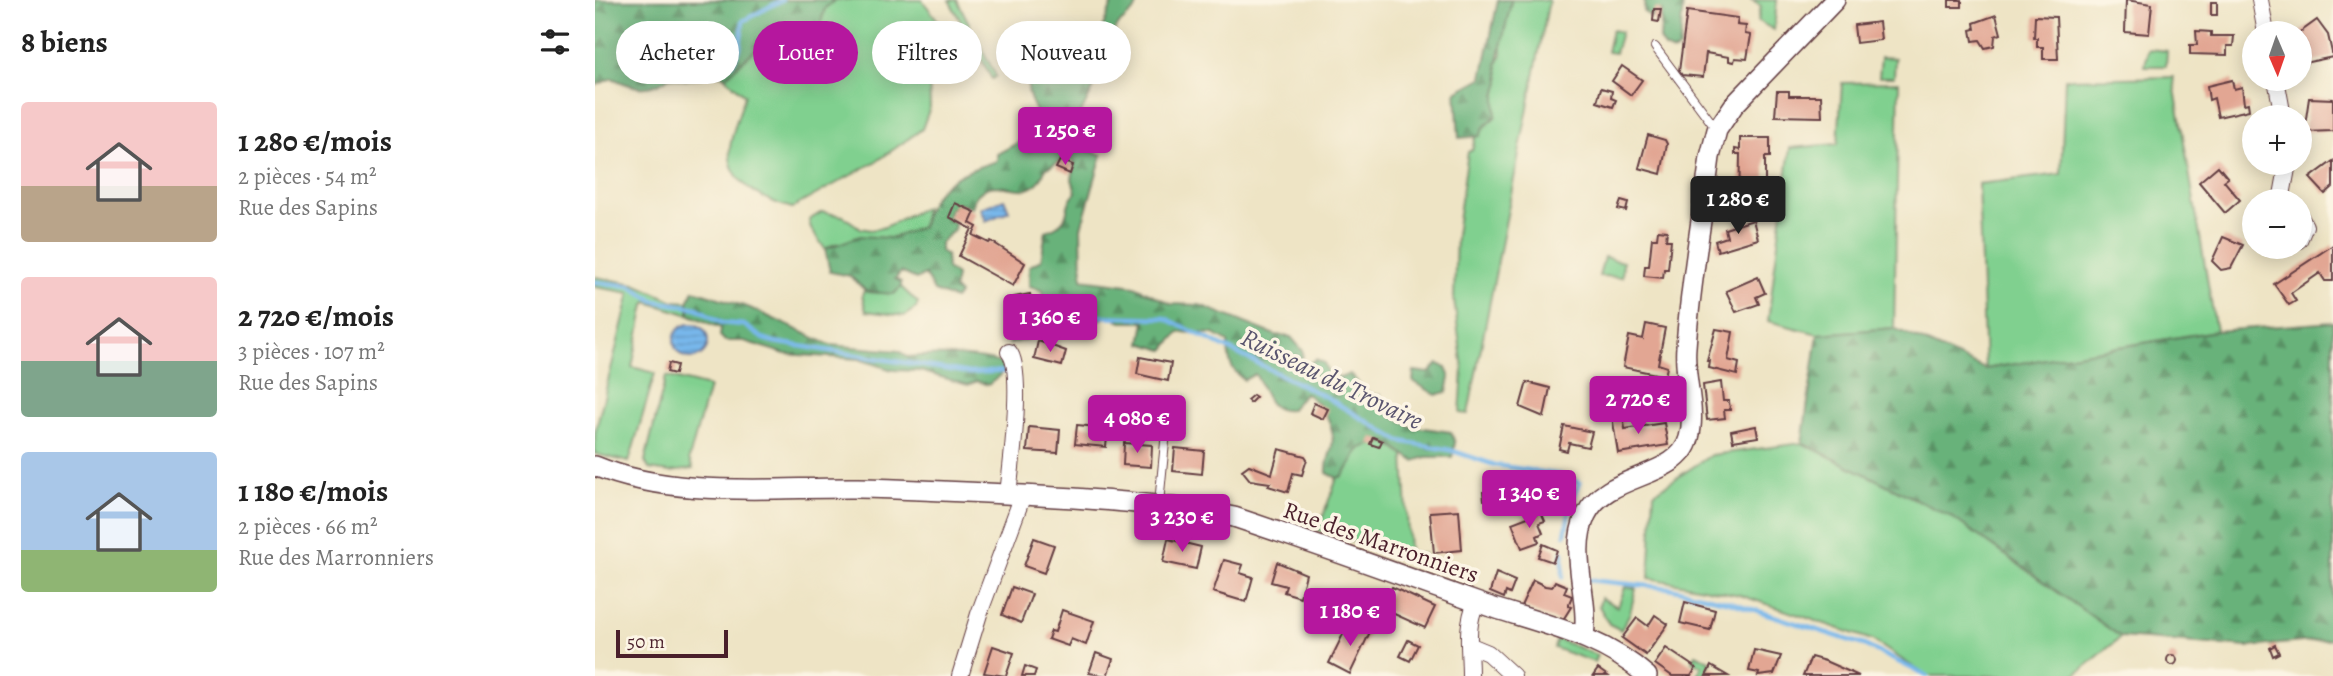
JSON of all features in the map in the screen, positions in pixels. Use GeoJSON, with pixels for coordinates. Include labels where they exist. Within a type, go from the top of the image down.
{"type":"FeatureCollection","features":[{"type":"Feature","properties":{"kind":"street"},"geometry":{"type":"LineString","coordinates":[[1584,636],[1579,547],[1587,513],[1596,499],[1615,486],[1668,464],[1683,451],[1689,438],[1692,420],[1685,350],[1710,157],[1717,130],[1734,106],[1835,0]]}},
{"type":"Feature","properties":{"kind":"street"},"geometry":{"type":"LineString","coordinates":[[2260,0],[2264,21]]}},
{"type":"Feature","properties":{"kind":"street"},"geometry":{"type":"LineString","coordinates":[[960,676],[1016,495],[1016,382],[1013,357],[1009,352]]}},
{"type":"Feature","properties":{"kind":"street","name":"Rue des Marronniers"},"geometry":{"type":"LineString","coordinates":[[595,466],[632,477],[696,487],[876,488],[1016,495],[1159,503],[1234,517],[1476,602],[1584,636],[1608,647],[1647,676]]}},
{"type":"Feature","properties":{"kind":"street"},"geometry":{"type":"LineString","coordinates":[[1470,676],[1471,646],[1462,630],[1476,602]]}},
{"type":"Feature","properties":{"kind":"street"},"geometry":{"type":"LineString","coordinates":[[1471,646],[1488,653],[1513,676]]}},
{"type":"Feature","properties":{"kind":"lane"},"geometry":{"type":"LineString","coordinates":[[1655,47],[1717,130]]}},
{"type":"Feature","properties":{"kind":"lane"},"geometry":{"type":"LineString","coordinates":[[1159,503],[1167,422]]}},
{"type":"Feature","properties":{"kind":"green space"},"geometry":{"type":"Polygon","coordinates":[[[595,0],[835,0],[825,8],[821,21],[753,21],[753,52],[739,64],[739,21],[616,21],[616,80],[612,78],[595,86],[595,0]]]}},
{"type":"Feature","properties":{"kind":"green space"},"geometry":{"type":"Polygon","coordinates":[[[835,0],[922,0],[938,21],[872,21],[872,84],[929,84],[930,107],[922,129],[880,159],[792,208],[759,195],[741,181],[734,171],[730,148],[745,95],[733,84],[739,84],[739,64],[753,52],[753,84],[858,84],[858,21],[821,21],[825,8],[835,0]]]}},
{"type":"Feature","properties":{"kind":"green space"},"geometry":{"type":"Polygon","coordinates":[[[949,0],[957,0],[968,21],[960,21],[949,0]]]}},
{"type":"Feature","properties":{"kind":"green space"},"geometry":{"type":"Polygon","coordinates":[[[1113,0],[1139,0],[1135,10],[1123,21],[1106,21],[1113,0]]]}},
{"type":"Feature","properties":{"kind":"green space"},"geometry":{"type":"Polygon","coordinates":[[[1498,0],[1511,0],[1511,3],[1497,64],[1500,81],[1496,96],[1496,116],[1484,127],[1480,136],[1459,138],[1456,92],[1482,78],[1498,0]]]}},
{"type":"Feature","properties":{"kind":"green space"},"geometry":{"type":"Polygon","coordinates":[[[1511,0],[1549,0],[1468,414],[1460,413],[1463,369],[1454,300],[1456,235],[1468,152],[1472,150],[1475,138],[1496,115],[1496,96],[1500,81],[1497,64],[1502,54],[1502,34],[1511,0]]]}},
{"type":"Feature","properties":{"kind":"green space"},"geometry":{"type":"Polygon","coordinates":[[[1645,0],[1683,0],[1680,48],[1673,52],[1664,48],[1660,39],[1662,11],[1650,17],[1644,11],[1645,0]]]}},
{"type":"Feature","properties":{"kind":"green space"},"geometry":{"type":"Polygon","coordinates":[[[1752,0],[1777,0],[1774,30],[1758,21],[1761,6],[1752,0]]]}},
{"type":"Feature","properties":{"kind":"green space"},"geometry":{"type":"Polygon","coordinates":[[[1612,30],[1621,32],[1615,53],[1607,52],[1612,30]]]}},
{"type":"Feature","properties":{"kind":"green space"},"geometry":{"type":"Polygon","coordinates":[[[982,49],[996,76],[992,79],[982,61],[982,49]]]}},
{"type":"Feature","properties":{"kind":"green space"},"geometry":{"type":"Polygon","coordinates":[[[2148,49],[2167,51],[2166,66],[2145,66],[2148,49]]]}},
{"type":"Feature","properties":{"kind":"green space"},"geometry":{"type":"Polygon","coordinates":[[[1881,57],[1895,58],[1894,77],[1879,77],[1881,57]]]}},
{"type":"Feature","properties":{"kind":"green space"},"geometry":{"type":"Polygon","coordinates":[[[2173,77],[2216,331],[1985,369],[1978,184],[2061,174],[2065,79],[2173,77]]]}},
{"type":"Feature","properties":{"kind":"green space"},"geometry":{"type":"Polygon","coordinates":[[[1899,82],[1894,328],[1818,334],[1768,321],[1790,148],[1838,144],[1842,83],[1899,82]]]}},
{"type":"Feature","properties":{"kind":"green space"},"geometry":{"type":"Polygon","coordinates":[[[627,84],[657,84],[648,87],[627,84]]]}},
{"type":"Feature","properties":{"kind":"green space"},"geometry":{"type":"Polygon","coordinates":[[[1028,84],[1096,84],[1066,143],[1102,155],[1081,228],[1082,279],[1135,286],[1171,304],[1200,305],[1275,335],[1291,337],[1303,351],[1302,361],[1308,364],[1316,359],[1324,363],[1327,371],[1340,378],[1350,374],[1370,394],[1380,395],[1386,412],[1410,426],[1451,432],[1455,443],[1452,457],[1426,457],[1414,461],[1387,442],[1367,446],[1358,451],[1343,476],[1337,478],[1327,473],[1333,438],[1330,423],[1322,409],[1305,393],[1290,410],[1276,408],[1268,400],[1255,374],[1244,380],[1236,372],[1229,359],[1228,342],[1214,334],[1179,332],[1164,350],[1141,343],[1145,322],[1121,322],[1111,315],[1065,333],[1054,331],[1010,344],[1006,324],[1011,313],[1040,310],[1043,291],[1029,286],[1029,266],[1041,260],[1046,231],[1061,223],[1076,192],[1072,179],[1075,162],[1066,158],[1045,169],[1040,180],[1028,189],[989,187],[975,197],[972,208],[960,203],[950,209],[947,218],[955,223],[954,230],[940,243],[940,251],[946,255],[947,269],[956,275],[954,289],[959,294],[955,299],[934,291],[925,275],[916,279],[901,272],[895,279],[901,282],[901,287],[894,294],[867,292],[850,276],[830,272],[825,249],[860,236],[891,238],[922,227],[931,201],[948,183],[970,170],[997,161],[997,154],[1032,135],[1037,116],[1028,84]]]}},
{"type":"Feature","properties":{"kind":"green space"},"geometry":{"type":"Polygon","coordinates":[[[925,207],[922,227],[891,238],[834,244],[825,249],[811,229],[809,220],[822,212],[843,216],[860,228],[871,230],[885,227],[925,207]]]}},
{"type":"Feature","properties":{"kind":"green space"},"geometry":{"type":"Polygon","coordinates":[[[1604,257],[1623,262],[1622,277],[1599,276],[1604,257]]]}},
{"type":"Feature","properties":{"kind":"green space"},"geometry":{"type":"Polygon","coordinates":[[[595,277],[635,284],[674,301],[688,302],[690,315],[647,302],[645,305],[632,367],[655,373],[629,462],[595,454],[595,433],[630,293],[595,287],[595,277]]]}},
{"type":"Feature","properties":{"kind":"green space"},"geometry":{"type":"Polygon","coordinates":[[[901,287],[918,303],[916,308],[904,316],[866,311],[862,295],[864,291],[894,294],[901,287]]]}},
{"type":"Feature","properties":{"kind":"green space"},"geometry":{"type":"Polygon","coordinates":[[[694,290],[750,308],[830,345],[899,351],[907,357],[971,357],[1004,365],[1000,376],[988,385],[977,381],[968,385],[920,371],[892,370],[859,359],[785,354],[744,341],[725,341],[720,336],[721,328],[690,315],[688,302],[694,290]]]}},
{"type":"Feature","properties":{"kind":"green space"},"geometry":{"type":"Polygon","coordinates":[[[2333,322],[2333,639],[2248,647],[2121,637],[1952,517],[1802,443],[1818,334],[1894,328],[1985,369],[2216,331],[2333,322]]]}},
{"type":"Feature","properties":{"kind":"green space"},"geometry":{"type":"Polygon","coordinates":[[[1438,364],[1446,367],[1450,378],[1447,392],[1436,395],[1413,381],[1414,371],[1429,373],[1438,364]]]}},
{"type":"Feature","properties":{"kind":"green space"},"geometry":{"type":"Polygon","coordinates":[[[666,376],[709,387],[689,459],[693,469],[670,472],[649,469],[645,461],[666,376]]]}},
{"type":"Feature","properties":{"kind":"green space"},"geometry":{"type":"Polygon","coordinates":[[[1387,442],[1404,456],[1409,552],[1423,554],[1426,566],[1318,530],[1337,478],[1345,474],[1355,452],[1366,445],[1387,442]]]}},
{"type":"Feature","properties":{"kind":"green space"},"geometry":{"type":"Polygon","coordinates":[[[1802,443],[1952,517],[2121,637],[2074,676],[1927,676],[1872,640],[1740,595],[1649,578],[1654,493],[1711,455],[1802,443]]]}},
{"type":"Feature","properties":{"kind":"green space"},"geometry":{"type":"Polygon","coordinates":[[[1625,587],[1636,588],[1630,613],[1621,630],[1609,624],[1599,606],[1601,598],[1618,607],[1625,587]]]}},
{"type":"Feature","properties":{"kind":"green space"},"geometry":{"type":"Polygon","coordinates":[[[1557,639],[1597,655],[1594,662],[1554,648],[1557,639]]]}},
{"type":"Feature","properties":{"kind":"green space"},"geometry":{"type":"Polygon","coordinates":[[[1696,654],[1711,662],[1704,676],[1696,676],[1702,666],[1692,661],[1696,654]]]}},
{"type":"Feature","properties":{"kind":"water"},"geometry":{"type":"Polygon","coordinates":[[[1004,199],[1009,211],[986,221],[981,208],[1004,199]]]}},
{"type":"Feature","properties":{"kind":"water"},"geometry":{"type":"Polygon","coordinates":[[[691,324],[703,329],[708,341],[703,353],[691,358],[679,353],[674,341],[679,329],[691,324]]]}},
{"type":"Feature","properties":{"kind":"building"},"geometry":{"type":"Polygon","coordinates":[[[1949,0],[1962,0],[1962,7],[1949,7],[1949,0]]]}},
{"type":"Feature","properties":{"kind":"building"},"geometry":{"type":"Polygon","coordinates":[[[2126,0],[2152,4],[2149,34],[2125,32],[2126,0]]]}},
{"type":"Feature","properties":{"kind":"building"},"geometry":{"type":"Polygon","coordinates":[[[2211,2],[2217,2],[2217,15],[2211,15],[2211,2]]]}},
{"type":"Feature","properties":{"kind":"building"},"geometry":{"type":"Polygon","coordinates":[[[1654,9],[1661,9],[1659,22],[1653,21],[1654,9]]]}},
{"type":"Feature","properties":{"kind":"building"},"geometry":{"type":"Polygon","coordinates":[[[1687,11],[1738,18],[1737,25],[1746,26],[1745,34],[1751,35],[1747,59],[1735,58],[1734,62],[1729,61],[1729,57],[1706,53],[1703,77],[1682,75],[1679,71],[1687,11]]]}},
{"type":"Feature","properties":{"kind":"building"},"geometry":{"type":"Polygon","coordinates":[[[1996,15],[2001,34],[1995,36],[1994,46],[1985,48],[1980,40],[1973,41],[1971,30],[1975,29],[1974,23],[1996,15]]]}},
{"type":"Feature","properties":{"kind":"building"},"geometry":{"type":"Polygon","coordinates":[[[2035,16],[2056,17],[2058,59],[2043,59],[2043,47],[2037,47],[2037,38],[2034,38],[2035,16]]]}},
{"type":"Feature","properties":{"kind":"building"},"geometry":{"type":"Polygon","coordinates":[[[2317,20],[2328,35],[2333,57],[2312,61],[2312,24],[2317,20]]]}},
{"type":"Feature","properties":{"kind":"building"},"geometry":{"type":"Polygon","coordinates":[[[1879,22],[1881,40],[1856,43],[1854,25],[1879,22]]]}},
{"type":"Feature","properties":{"kind":"building"},"geometry":{"type":"Polygon","coordinates":[[[2196,31],[2211,32],[2211,36],[2234,36],[2233,46],[2227,46],[2227,55],[2190,54],[2190,45],[2197,45],[2196,31]]]}},
{"type":"Feature","properties":{"kind":"building"},"geometry":{"type":"Polygon","coordinates":[[[1622,66],[1642,80],[1631,95],[1612,81],[1622,66]]]}},
{"type":"Feature","properties":{"kind":"building"},"geometry":{"type":"Polygon","coordinates":[[[2232,80],[2234,89],[2242,87],[2244,104],[2248,105],[2242,105],[2242,112],[2218,117],[2214,98],[2209,100],[2207,86],[2232,80]]]}},
{"type":"Feature","properties":{"kind":"building"},"geometry":{"type":"Polygon","coordinates":[[[1601,88],[1612,91],[1611,98],[1616,100],[1613,107],[1597,102],[1601,88]]]}},
{"type":"Feature","properties":{"kind":"building"},"geometry":{"type":"Polygon","coordinates":[[[1777,91],[1789,91],[1789,96],[1821,96],[1822,117],[1775,116],[1777,91]]]}},
{"type":"Feature","properties":{"kind":"building"},"geometry":{"type":"Polygon","coordinates":[[[2309,98],[2333,99],[2333,131],[2312,132],[2312,105],[2308,105],[2309,98]]]}},
{"type":"Feature","properties":{"kind":"building"},"geometry":{"type":"Polygon","coordinates":[[[1648,135],[1665,140],[1667,144],[1661,174],[1639,168],[1648,135]]]}},
{"type":"Feature","properties":{"kind":"building"},"geometry":{"type":"Polygon","coordinates":[[[1740,138],[1770,138],[1770,157],[1765,157],[1765,203],[1753,203],[1753,209],[1739,209],[1740,154],[1735,154],[1735,149],[1740,150],[1740,138]]]}},
{"type":"Feature","properties":{"kind":"building"},"geometry":{"type":"Polygon","coordinates":[[[1060,160],[1073,165],[1070,174],[1056,168],[1060,160]]]}},
{"type":"Feature","properties":{"kind":"building"},"geometry":{"type":"Polygon","coordinates":[[[2333,161],[2333,187],[2325,194],[2310,178],[2333,161]]]}},
{"type":"Feature","properties":{"kind":"building"},"geometry":{"type":"Polygon","coordinates":[[[2218,166],[2228,178],[2224,181],[2240,200],[2225,213],[2199,182],[2218,166]]]}},
{"type":"Feature","properties":{"kind":"building"},"geometry":{"type":"Polygon","coordinates":[[[1621,201],[1628,203],[1626,211],[1618,209],[1621,201]]]}},
{"type":"Feature","properties":{"kind":"building"},"geometry":{"type":"Polygon","coordinates":[[[955,203],[975,212],[970,223],[977,227],[973,235],[989,243],[991,241],[1025,263],[1013,286],[959,256],[972,229],[949,217],[955,203]]]}},
{"type":"Feature","properties":{"kind":"building"},"geometry":{"type":"Polygon","coordinates":[[[1753,220],[1758,239],[1718,251],[1715,241],[1727,237],[1725,229],[1753,220]]]}},
{"type":"Feature","properties":{"kind":"building"},"geometry":{"type":"Polygon","coordinates":[[[1658,230],[1667,231],[1666,240],[1671,240],[1668,269],[1664,269],[1663,278],[1644,276],[1645,266],[1649,266],[1652,238],[1657,238],[1658,230]]]}},
{"type":"Feature","properties":{"kind":"building"},"geometry":{"type":"Polygon","coordinates":[[[2223,237],[2242,245],[2231,268],[2221,270],[2212,261],[2223,237]]]}},
{"type":"Feature","properties":{"kind":"building"},"geometry":{"type":"Polygon","coordinates":[[[2333,245],[2333,281],[2325,281],[2320,273],[2291,293],[2296,301],[2289,305],[2274,284],[2333,245]]]}},
{"type":"Feature","properties":{"kind":"building"},"geometry":{"type":"Polygon","coordinates":[[[1758,277],[1765,293],[1756,297],[1759,304],[1736,312],[1726,291],[1758,277]]]}},
{"type":"Feature","properties":{"kind":"building"},"geometry":{"type":"Polygon","coordinates":[[[1030,294],[1034,311],[1018,314],[1014,297],[1030,294]]]}},
{"type":"Feature","properties":{"kind":"building"},"geometry":{"type":"Polygon","coordinates":[[[1646,324],[1665,328],[1658,364],[1667,367],[1665,376],[1623,367],[1629,336],[1643,339],[1646,324]]]}},
{"type":"Feature","properties":{"kind":"building"},"geometry":{"type":"Polygon","coordinates":[[[1716,329],[1733,332],[1728,360],[1739,363],[1737,375],[1709,368],[1710,361],[1707,361],[1716,329]]]}},
{"type":"Feature","properties":{"kind":"building"},"geometry":{"type":"Polygon","coordinates":[[[1038,341],[1066,351],[1062,366],[1034,359],[1038,341]]]}},
{"type":"Feature","properties":{"kind":"building"},"geometry":{"type":"Polygon","coordinates":[[[1140,357],[1171,363],[1168,381],[1137,374],[1140,357]]]}},
{"type":"Feature","properties":{"kind":"building"},"geometry":{"type":"Polygon","coordinates":[[[669,363],[677,365],[675,374],[667,372],[669,363]]]}},
{"type":"Feature","properties":{"kind":"building"},"geometry":{"type":"Polygon","coordinates":[[[1527,382],[1550,388],[1544,417],[1520,407],[1527,382]]]}},
{"type":"Feature","properties":{"kind":"building"},"geometry":{"type":"Polygon","coordinates":[[[1721,382],[1723,401],[1729,401],[1730,410],[1724,410],[1725,418],[1707,420],[1703,385],[1721,382]]]}},
{"type":"Feature","properties":{"kind":"building"},"geometry":{"type":"Polygon","coordinates":[[[1253,395],[1256,397],[1250,403],[1247,400],[1253,395]]]}},
{"type":"Feature","properties":{"kind":"building"},"geometry":{"type":"Polygon","coordinates":[[[1314,403],[1328,409],[1323,419],[1310,413],[1314,403]]]}},
{"type":"Feature","properties":{"kind":"building"},"geometry":{"type":"Polygon","coordinates":[[[1122,406],[1141,408],[1141,420],[1124,416],[1122,406]]]}},
{"type":"Feature","properties":{"kind":"building"},"geometry":{"type":"Polygon","coordinates":[[[1623,414],[1625,429],[1664,423],[1668,445],[1618,453],[1612,416],[1623,414]]]}},
{"type":"Feature","properties":{"kind":"building"},"geometry":{"type":"Polygon","coordinates":[[[1077,425],[1108,428],[1106,447],[1075,444],[1077,425]]]}},
{"type":"Feature","properties":{"kind":"building"},"geometry":{"type":"Polygon","coordinates":[[[1564,426],[1592,432],[1588,447],[1569,443],[1567,451],[1559,449],[1564,426]]]}},
{"type":"Feature","properties":{"kind":"building"},"geometry":{"type":"Polygon","coordinates":[[[1756,426],[1758,437],[1733,441],[1731,431],[1756,426]]]}},
{"type":"Feature","properties":{"kind":"building"},"geometry":{"type":"Polygon","coordinates":[[[1029,427],[1060,430],[1058,453],[1027,451],[1029,427]]]}},
{"type":"Feature","properties":{"kind":"building"},"geometry":{"type":"Polygon","coordinates":[[[1373,437],[1382,441],[1379,447],[1370,444],[1373,437]]]}},
{"type":"Feature","properties":{"kind":"building"},"geometry":{"type":"Polygon","coordinates":[[[1124,443],[1152,445],[1151,467],[1123,465],[1124,443]]]}},
{"type":"Feature","properties":{"kind":"building"},"geometry":{"type":"Polygon","coordinates":[[[1175,448],[1204,451],[1202,474],[1173,471],[1175,448]]]}},
{"type":"Feature","properties":{"kind":"building"},"geometry":{"type":"Polygon","coordinates":[[[1279,449],[1305,456],[1307,459],[1302,475],[1293,473],[1288,492],[1268,486],[1270,483],[1250,480],[1242,470],[1249,465],[1272,474],[1279,449]]]}},
{"type":"Feature","properties":{"kind":"building"},"geometry":{"type":"Polygon","coordinates":[[[1483,492],[1490,492],[1490,500],[1484,500],[1483,492]]]}},
{"type":"Feature","properties":{"kind":"building"},"geometry":{"type":"Polygon","coordinates":[[[1459,510],[1462,550],[1434,553],[1430,512],[1459,510]]]}},
{"type":"Feature","properties":{"kind":"building"},"geometry":{"type":"Polygon","coordinates":[[[1541,512],[1545,521],[1539,523],[1543,533],[1537,536],[1539,542],[1522,548],[1512,523],[1541,512]]]}},
{"type":"Feature","properties":{"kind":"building"},"geometry":{"type":"Polygon","coordinates":[[[1034,538],[1054,545],[1044,573],[1024,566],[1034,538]]]}},
{"type":"Feature","properties":{"kind":"building"},"geometry":{"type":"Polygon","coordinates":[[[1168,539],[1201,547],[1196,569],[1163,562],[1168,539]]]}},
{"type":"Feature","properties":{"kind":"building"},"geometry":{"type":"Polygon","coordinates":[[[1543,544],[1557,550],[1553,562],[1538,557],[1543,544]]]}},
{"type":"Feature","properties":{"kind":"building"},"geometry":{"type":"Polygon","coordinates":[[[1224,560],[1243,565],[1240,573],[1253,577],[1246,602],[1213,592],[1224,560]]]}},
{"type":"Feature","properties":{"kind":"building"},"geometry":{"type":"Polygon","coordinates":[[[1277,562],[1306,574],[1300,597],[1284,592],[1286,586],[1271,582],[1277,562]]]}},
{"type":"Feature","properties":{"kind":"building"},"geometry":{"type":"Polygon","coordinates":[[[1496,573],[1515,581],[1510,594],[1506,592],[1504,598],[1490,592],[1496,573]]]}},
{"type":"Feature","properties":{"kind":"building"},"geometry":{"type":"Polygon","coordinates":[[[1533,580],[1545,586],[1552,587],[1555,581],[1567,586],[1564,593],[1572,596],[1568,606],[1571,607],[1561,623],[1521,606],[1533,580]]]}},
{"type":"Feature","properties":{"kind":"building"},"geometry":{"type":"Polygon","coordinates":[[[1012,587],[1032,594],[1021,623],[1002,615],[1012,587]]]}},
{"type":"Feature","properties":{"kind":"building"},"geometry":{"type":"Polygon","coordinates":[[[1392,587],[1435,607],[1425,628],[1381,608],[1392,587]]]}},
{"type":"Feature","properties":{"kind":"building"},"geometry":{"type":"Polygon","coordinates":[[[1365,591],[1374,594],[1370,605],[1361,602],[1365,591]]]}},
{"type":"Feature","properties":{"kind":"building"},"geometry":{"type":"Polygon","coordinates":[[[1685,602],[1715,610],[1710,630],[1680,623],[1685,602]]]}},
{"type":"Feature","properties":{"kind":"building"},"geometry":{"type":"Polygon","coordinates":[[[1062,610],[1094,621],[1086,645],[1071,639],[1068,646],[1048,639],[1051,631],[1055,632],[1062,610]]]}},
{"type":"Feature","properties":{"kind":"building"},"geometry":{"type":"Polygon","coordinates":[[[1655,615],[1668,624],[1646,655],[1622,638],[1637,618],[1648,626],[1655,615]]]}},
{"type":"Feature","properties":{"kind":"building"},"geometry":{"type":"Polygon","coordinates":[[[1349,622],[1370,632],[1350,674],[1329,663],[1349,622]]]}},
{"type":"Feature","properties":{"kind":"building"},"geometry":{"type":"Polygon","coordinates":[[[1408,640],[1418,645],[1410,661],[1400,656],[1408,640]]]}},
{"type":"Feature","properties":{"kind":"building"},"geometry":{"type":"Polygon","coordinates":[[[2275,645],[2279,653],[2273,656],[2270,648],[2275,645]]]}},
{"type":"Feature","properties":{"kind":"building"},"geometry":{"type":"Polygon","coordinates":[[[993,646],[1014,653],[1006,676],[984,673],[993,646]]]}},
{"type":"Feature","properties":{"kind":"building"},"geometry":{"type":"Polygon","coordinates":[[[1666,648],[1696,668],[1691,676],[1672,676],[1655,664],[1666,648]]]}},
{"type":"Feature","properties":{"kind":"building"},"geometry":{"type":"Polygon","coordinates":[[[1754,650],[1781,656],[1774,674],[1758,676],[1759,673],[1749,671],[1754,650]]]}},
{"type":"Feature","properties":{"kind":"building"},"geometry":{"type":"Polygon","coordinates":[[[1096,653],[1113,659],[1107,676],[1089,673],[1096,653]]]}},
{"type":"Feature","properties":{"kind":"building"},"geometry":{"type":"Polygon","coordinates":[[[2172,655],[2177,660],[2172,665],[2167,660],[2172,655]]]}},
{"type":"Feature","properties":{"kind":"building"},"geometry":{"type":"Polygon","coordinates":[[[1811,657],[1825,661],[1859,676],[1803,676],[1811,657]]]}},
{"type":"Feature","properties":{"kind":"building"},"geometry":{"type":"Polygon","coordinates":[[[1025,666],[1036,670],[1034,676],[1022,676],[1025,666]]]}},
{"type":"Feature","properties":{"kind":"building"},"geometry":{"type":"Polygon","coordinates":[[[1711,666],[1728,676],[1706,676],[1711,666]]]}},
{"type":"Feature","properties":{"kind":"building"},"geometry":{"type":"Polygon","coordinates":[[[1598,669],[1608,676],[1593,676],[1598,669]]]}},
{"type":"Feature","properties":{"kind":"waterway"},"geometry":{"type":"LineString","coordinates":[[739,50],[743,21],[782,0]]}},
{"type":"Feature","properties":{"kind":"waterway","name":"Ruisseau du Trovaire"},"geometry":{"type":"LineString","coordinates":[[595,282],[630,286],[655,301],[697,308],[722,323],[744,325],[762,338],[774,342],[970,373],[1010,371]]}},
{"type":"Feature","properties":{"kind":"waterway","name":"Ruisseau du Trovaire"},"geometry":{"type":"LineString","coordinates":[[1018,334],[1090,316],[1165,318],[1326,397],[1400,441],[1450,450],[1495,465],[1561,475],[1580,483],[1571,503],[1565,534]]}},
{"type":"Feature","properties":{"kind":"waterway"},"geometry":{"type":"LineString","coordinates":[[1563,552],[1563,577]]}},
{"type":"Feature","properties":{"kind":"waterway","name":"Ruisseau du Trovaire"},"geometry":{"type":"LineString","coordinates":[[1588,580],[1670,588],[1730,602],[1864,645],[1927,676]]}}]}
